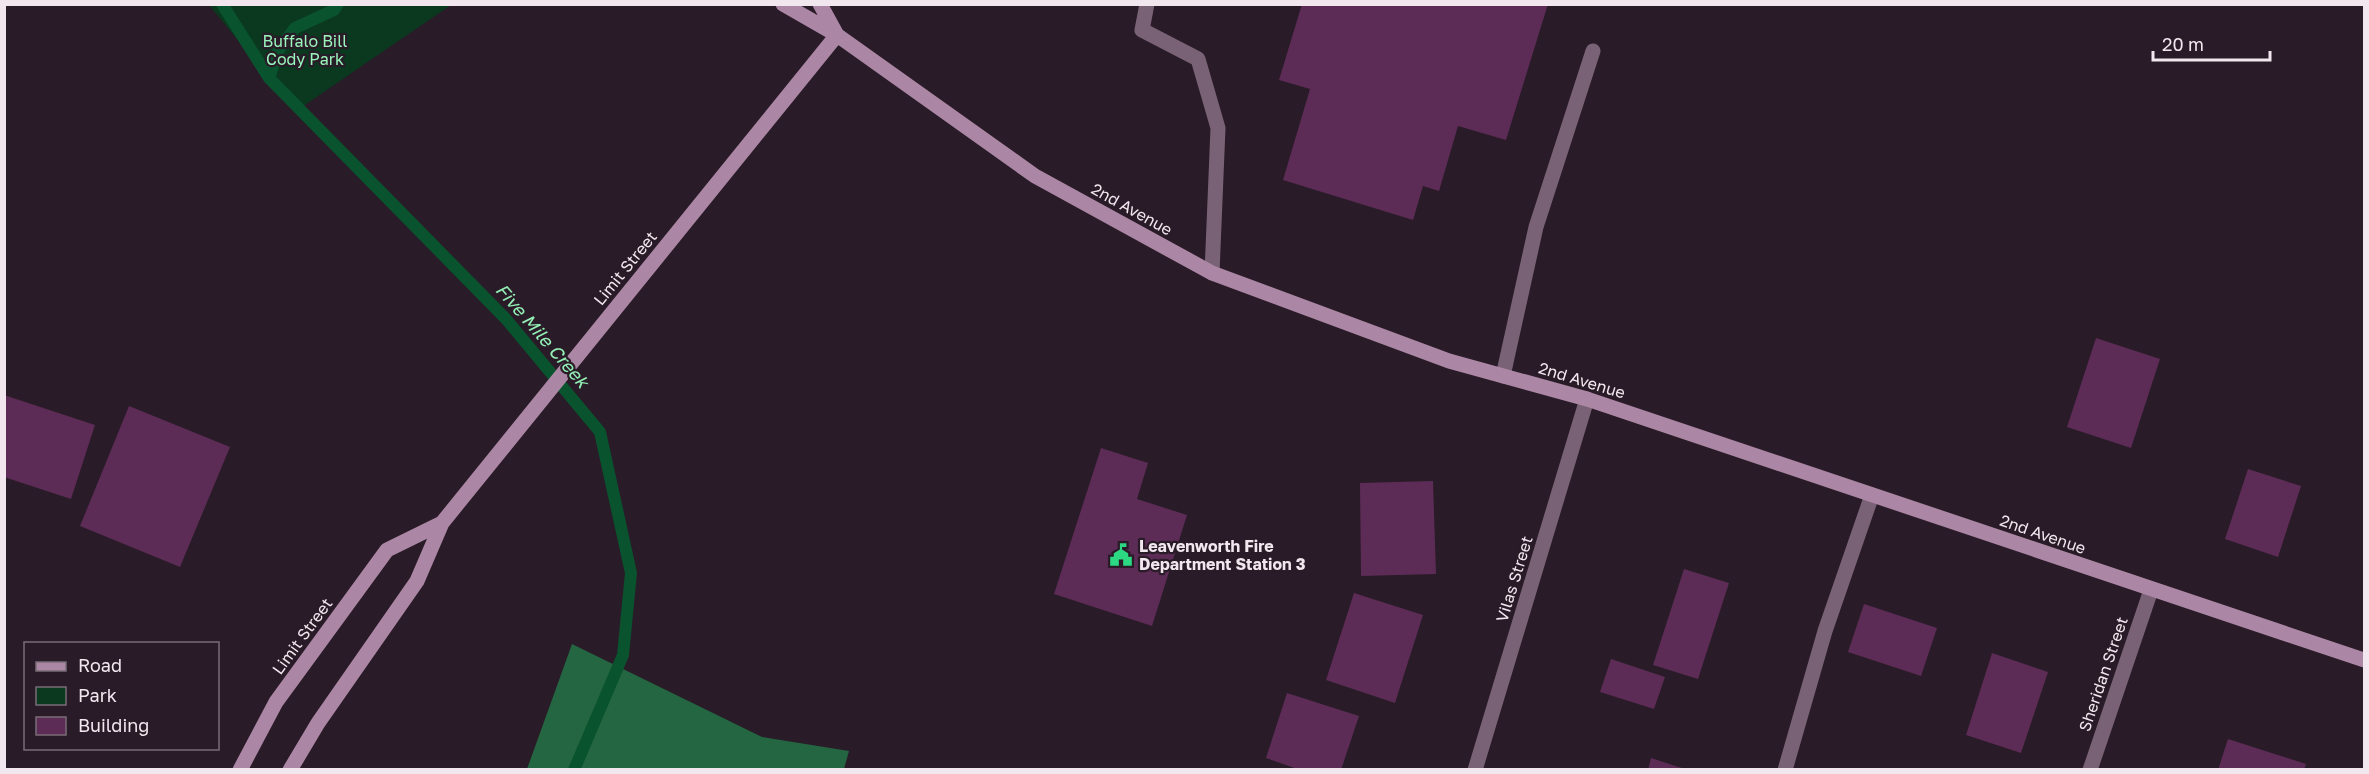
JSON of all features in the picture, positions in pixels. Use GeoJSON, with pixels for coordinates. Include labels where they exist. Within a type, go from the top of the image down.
{"type":"FeatureCollection","features":[{"type":"Feature","properties":{"kind":"street"},"geometry":{"type":"LineString","coordinates":[[783,4],[837,35]]}},
{"type":"Feature","properties":{"kind":"street"},"geometry":{"type":"LineString","coordinates":[[820,4],[837,35]]}},
{"type":"Feature","properties":{"kind":"street"},"geometry":{"type":"LineString","coordinates":[[1147,4],[1142,30],[1198,59],[1218,128],[1212,273]]}},
{"type":"Feature","properties":{"kind":"street","name":"2nd Avenue"},"geometry":{"type":"LineString","coordinates":[[837,35],[1035,176],[1212,273],[1439,357],[1587,399],[2364,660]]}},
{"type":"Feature","properties":{"kind":"street","name":"Limit Street"},"geometry":{"type":"LineString","coordinates":[[290,770],[318,723],[417,581],[442,523],[837,35]]}},
{"type":"Feature","properties":{"kind":"street"},"geometry":{"type":"LineString","coordinates":[[1503,375],[1536,227],[1593,51]]}},
{"type":"Feature","properties":{"kind":"street","name":"Vilas Street"},"geometry":{"type":"LineString","coordinates":[[1475,770],[1587,399]]}},
{"type":"Feature","properties":{"kind":"street"},"geometry":{"type":"LineString","coordinates":[[1785,770],[1825,630],[1872,495]]}},
{"type":"Feature","properties":{"kind":"street","name":"Limit Street"},"geometry":{"type":"LineString","coordinates":[[240,770],[276,702],[387,549],[442,523]]}},
{"type":"Feature","properties":{"kind":"street","name":"Sheridan Street"},"geometry":{"type":"LineString","coordinates":[[2090,770],[2151,590]]}},
{"type":"Feature","properties":{"kind":"green space","name":"Buffalo Bill Cody Park"},"geometry":{"type":"Polygon","coordinates":[[[209,5],[451,5],[299,109],[269,78],[209,5]]]}},
{"type":"Feature","properties":{"kind":"green space"},"geometry":{"type":"Polygon","coordinates":[[[572,644],[762,737],[849,751],[844,769],[527,769],[572,644]]]}},
{"type":"Feature","properties":{"kind":"building"},"geometry":{"type":"Polygon","coordinates":[[[1302,4],[1548,4],[1506,140],[1458,126],[1439,191],[1423,186],[1413,220],[1283,180],[1310,89],[1279,80],[1302,4]]]}},
{"type":"Feature","properties":{"kind":"building"},"geometry":{"type":"Polygon","coordinates":[[[2096,338],[2160,359],[2131,448],[2067,427],[2096,338]]]}},
{"type":"Feature","properties":{"kind":"building"},"geometry":{"type":"Polygon","coordinates":[[[4,395],[95,425],[71,499],[4,477],[4,395]]]}},
{"type":"Feature","properties":{"kind":"building"},"geometry":{"type":"Polygon","coordinates":[[[129,406],[230,447],[180,567],[80,526],[129,406]]]}},
{"type":"Feature","properties":{"kind":"building","name":"Leavenworth Fire Department Station 3"},"geometry":{"type":"Polygon","coordinates":[[[1101,448],[1148,463],[1137,499],[1187,515],[1152,626],[1054,594],[1101,448]]]}},
{"type":"Feature","properties":{"kind":"building"},"geometry":{"type":"Polygon","coordinates":[[[2248,469],[2301,486],[2278,557],[2225,539],[2248,469]]]}},
{"type":"Feature","properties":{"kind":"building"},"geometry":{"type":"Polygon","coordinates":[[[1433,481],[1436,574],[1361,576],[1360,483],[1433,481]]]}},
{"type":"Feature","properties":{"kind":"building"},"geometry":{"type":"Polygon","coordinates":[[[1684,569],[1729,583],[1698,679],[1653,665],[1684,569]]]}},
{"type":"Feature","properties":{"kind":"building"},"geometry":{"type":"Polygon","coordinates":[[[1354,593],[1423,615],[1395,703],[1326,680],[1354,593]]]}},
{"type":"Feature","properties":{"kind":"building"},"geometry":{"type":"Polygon","coordinates":[[[1864,604],[1937,628],[1921,676],[1848,652],[1864,604]]]}},
{"type":"Feature","properties":{"kind":"building"},"geometry":{"type":"Polygon","coordinates":[[[1992,653],[2048,672],[2021,753],[1966,735],[1992,653]]]}},
{"type":"Feature","properties":{"kind":"building"},"geometry":{"type":"Polygon","coordinates":[[[1611,659],[1665,677],[1654,709],[1600,692],[1611,659]]]}},
{"type":"Feature","properties":{"kind":"building"},"geometry":{"type":"Polygon","coordinates":[[[1287,693],[1359,716],[1341,770],[1300,770],[1266,758],[1287,693]]]}},
{"type":"Feature","properties":{"kind":"building"},"geometry":{"type":"Polygon","coordinates":[[[2228,739],[2306,764],[2304,770],[2218,770],[2228,739]]]}},
{"type":"Feature","properties":{"kind":"building"},"geometry":{"type":"Polygon","coordinates":[[[1651,758],[1685,769],[1685,770],[1648,770],[1651,758]]]}},
{"type":"Feature","properties":{"kind":"waterway","name":"Five Mile Creek"},"geometry":{"type":"LineString","coordinates":[[222,4],[269,78],[506,319],[600,432],[631,573],[623,655],[574,770]]}},
{"type":"Feature","properties":{"kind":"waterway"},"geometry":{"type":"LineString","coordinates":[[269,78],[279,49],[295,28],[334,10],[338,4]]}},
{"type":"Feature","properties":{"kind":"place","name":"Leavenworth Fire Department Station 3"},"geometry":{"type":"Point","coordinates":[1121,555]}}]}
